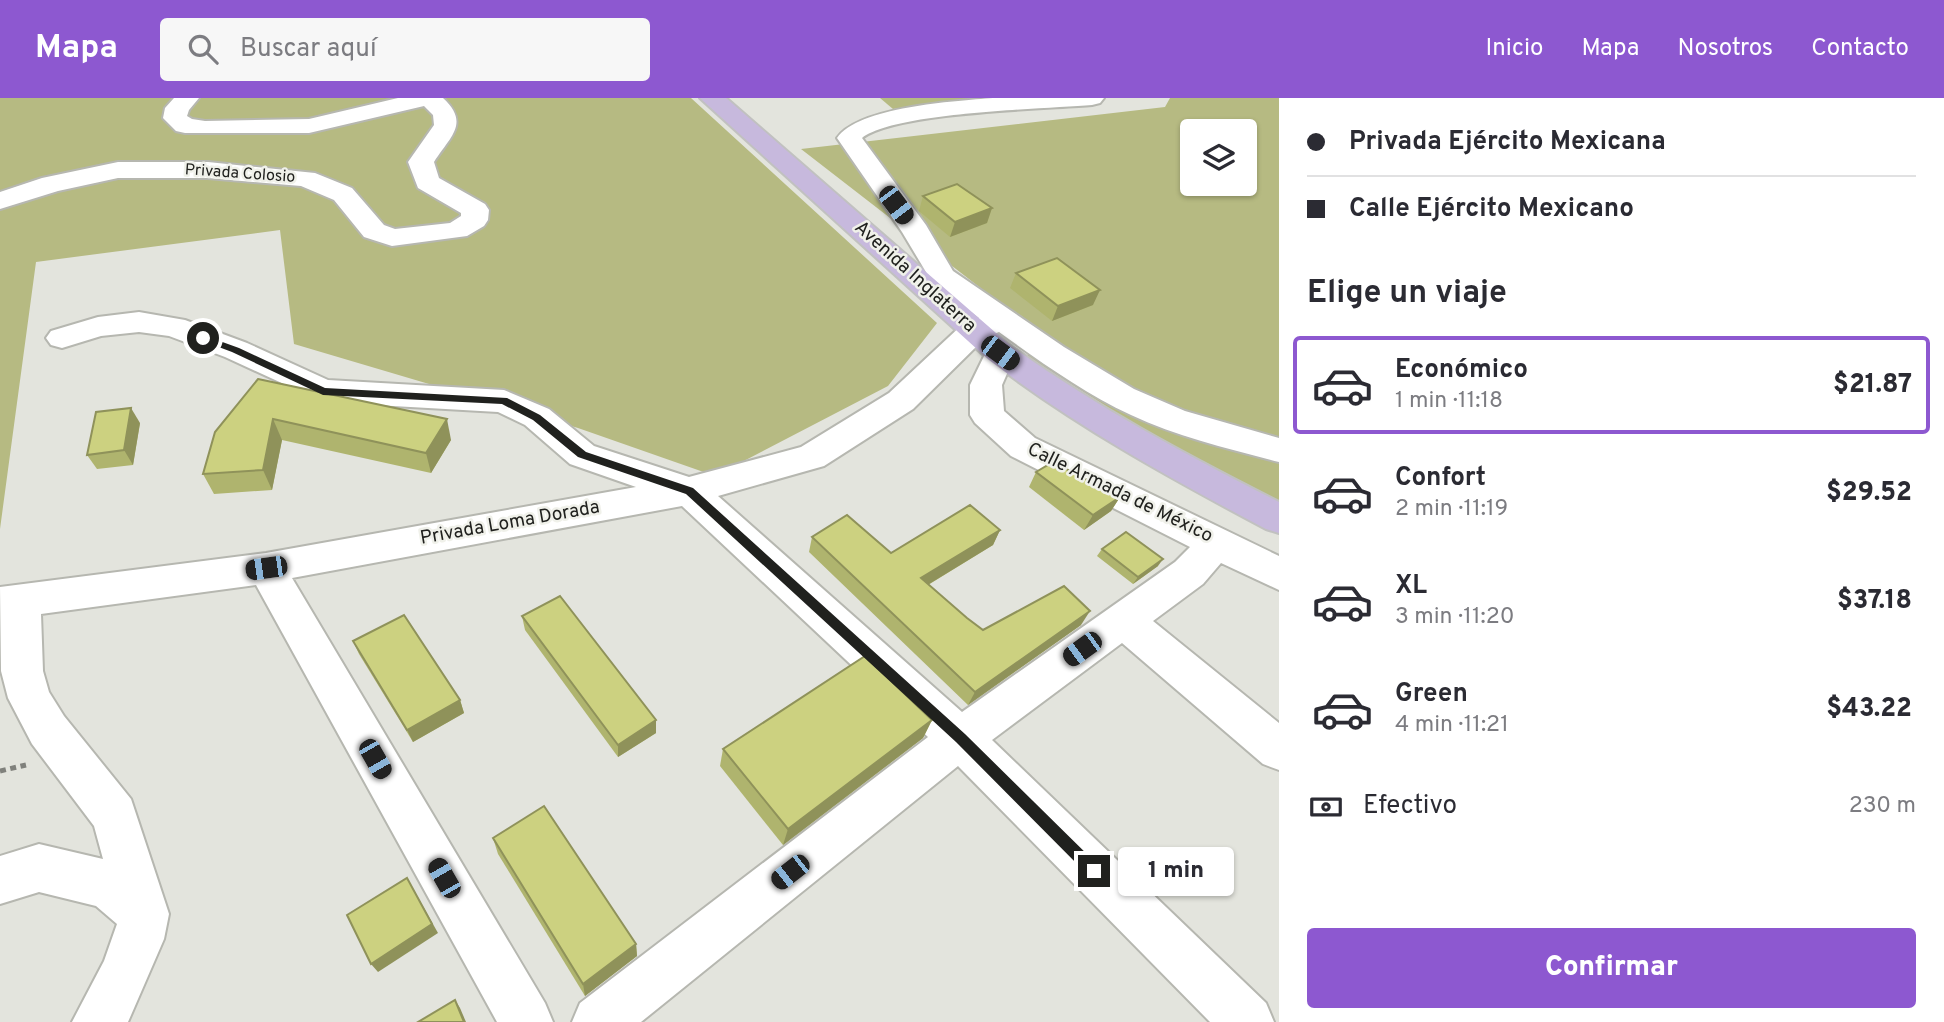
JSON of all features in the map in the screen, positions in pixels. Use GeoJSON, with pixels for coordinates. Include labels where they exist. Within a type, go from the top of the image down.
{"type":"FeatureCollection","features":[{"type":"Feature","properties":{"kind":"main road","name":"Avenida Inglaterra"},"geometry":{"type":"LineString","coordinates":[[712,98],[992,335],[1050,390],[1145,449],[1279,519]]}},
{"type":"Feature","properties":{"kind":"street","name":"Privada Colosio"},"geometry":{"type":"LineString","coordinates":[[0,201],[51,184],[118,170],[208,170],[306,179],[343,194],[374,231],[392,238],[457,230],[474,220],[475,210],[427,182],[421,162],[446,125],[444,113],[429,98],[309,126],[258,128],[185,126],[175,118],[177,108],[187,98]]}},
{"type":"Feature","properties":{"kind":"street"},"geometry":{"type":"LineString","coordinates":[[1092,98],[934,113],[864,126],[849,138],[916,231],[942,276],[992,335],[1086,377],[1142,407],[1225,436],[1279,450]]}},
{"type":"Feature","properties":{"kind":"street"},"geometry":{"type":"LineString","coordinates":[[62,338],[98,327],[139,322],[174,327],[236,350],[323,391],[504,401],[537,417],[582,454],[690,491],[960,738],[1247,1022]]}},
{"type":"Feature","properties":{"kind":"street","name":"Privada Loma Dorada"},"geometry":{"type":"LineString","coordinates":[[10,602],[266,568],[690,491],[811,457],[901,401],[992,335]]}},
{"type":"Feature","properties":{"kind":"street","name":"Calle Armada de México"},"geometry":{"type":"LineString","coordinates":[[992,335],[985,385],[987,415],[1023,447],[1279,573]]}},
{"type":"Feature","properties":{"kind":"street"},"geometry":{"type":"LineString","coordinates":[[599,1022],[960,738],[1189,573],[1217,542]]}},
{"type":"Feature","properties":{"kind":"street"},"geometry":{"type":"LineString","coordinates":[[266,568],[526,1022]]}},
{"type":"Feature","properties":{"kind":"street"},"geometry":{"type":"LineString","coordinates":[[10,602],[29,698],[48,730],[114,815],[144,914],[139,939],[127,969],[99,1022]]}},
{"type":"Feature","properties":{"kind":"street"},"geometry":{"type":"LineString","coordinates":[[1122,619],[1279,750]]}},
{"type":"Feature","properties":{"kind":"street"},"geometry":{"type":"LineString","coordinates":[[0,880],[39,868],[108,885],[144,914]]}},
{"type":"Feature","properties":{"kind":"green space"},"geometry":{"type":"Polygon","coordinates":[[[0,98],[691,98],[937,323],[888,386],[715,476],[578,428],[294,344],[280,230],[36,262],[0,529],[0,98]]]}},
{"type":"Feature","properties":{"kind":"green space"},"geometry":{"type":"Polygon","coordinates":[[[880,98],[975,98],[893,109],[880,98]]]}},
{"type":"Feature","properties":{"kind":"green space"},"geometry":{"type":"Polygon","coordinates":[[[1170,98],[1279,98],[1279,501],[1148,433],[1028,357],[1023,317],[996,300],[801,149],[1165,107],[1170,98]]]}},
{"type":"Feature","properties":{"kind":"building"},"geometry":{"type":"Polygon","coordinates":[[[957,184],[992,208],[955,222],[923,196],[957,184]]]}},
{"type":"Feature","properties":{"kind":"building"},"geometry":{"type":"Polygon","coordinates":[[[1057,258],[1100,290],[1058,306],[1016,273],[1057,258]]]}},
{"type":"Feature","properties":{"kind":"building"},"geometry":{"type":"Polygon","coordinates":[[[258,379],[447,419],[426,453],[273,419],[263,470],[203,474],[215,432],[258,379]]]}},
{"type":"Feature","properties":{"kind":"building"},"geometry":{"type":"Polygon","coordinates":[[[131,408],[124,450],[87,455],[96,412],[131,408]]]}},
{"type":"Feature","properties":{"kind":"building"},"geometry":{"type":"Polygon","coordinates":[[[1053,462],[1120,497],[1093,515],[1036,472],[1053,462]]]}},
{"type":"Feature","properties":{"kind":"building"},"geometry":{"type":"Polygon","coordinates":[[[970,505],[1000,530],[921,578],[983,630],[1064,586],[1090,611],[975,692],[812,537],[847,515],[891,553],[970,505]]]}},
{"type":"Feature","properties":{"kind":"building"},"geometry":{"type":"Polygon","coordinates":[[[1126,532],[1163,559],[1138,577],[1102,549],[1126,532]]]}},
{"type":"Feature","properties":{"kind":"building"},"geometry":{"type":"Polygon","coordinates":[[[560,596],[656,720],[618,745],[522,616],[560,596]]]}},
{"type":"Feature","properties":{"kind":"building"},"geometry":{"type":"Polygon","coordinates":[[[404,615],[460,700],[407,730],[353,641],[404,615]]]}},
{"type":"Feature","properties":{"kind":"building"},"geometry":{"type":"Polygon","coordinates":[[[865,656],[932,720],[788,829],[723,749],[865,656]]]}},
{"type":"Feature","properties":{"kind":"building"},"geometry":{"type":"Polygon","coordinates":[[[544,806],[636,944],[583,984],[493,838],[544,806]]]}},
{"type":"Feature","properties":{"kind":"building"},"geometry":{"type":"Polygon","coordinates":[[[407,878],[432,924],[371,964],[347,915],[407,878]]]}},
{"type":"Feature","properties":{"kind":"building"},"geometry":{"type":"Polygon","coordinates":[[[455,1000],[464,1022],[418,1022],[455,1000]]]}},
{"type":"Feature","properties":{"kind":"route"},"geometry":{"type":"LineString","coordinates":[[203,338],[236,350],[323,391],[504,401],[537,417],[582,454],[690,491],[960,738],[1094,871]]}}]}
